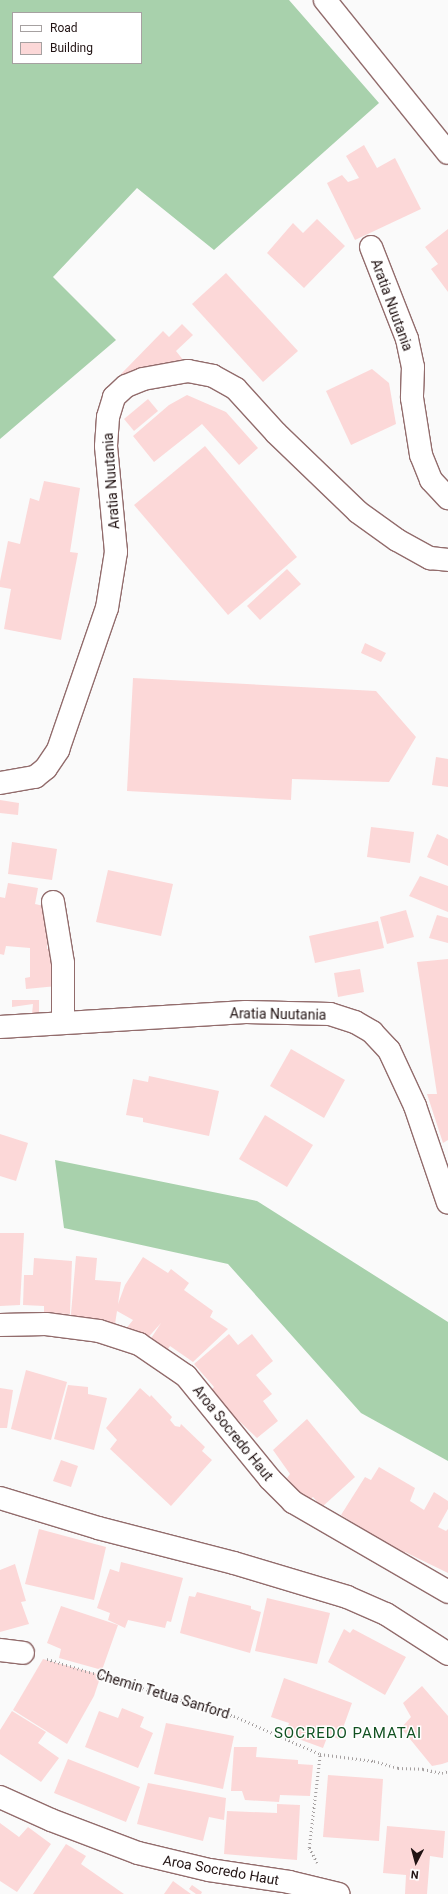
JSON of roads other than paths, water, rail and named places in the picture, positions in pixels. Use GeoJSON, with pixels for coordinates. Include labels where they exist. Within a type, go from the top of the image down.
{"type":"FeatureCollection","features":[{"type":"Feature","properties":{"kind":"street"},"geometry":{"type":"LineString","coordinates":[[326,0],[448,153]]}},
{"type":"Feature","properties":{"kind":"street","name":"Aratia Nuutania"},"geometry":{"type":"LineString","coordinates":[[371,247],[408,339],[413,367],[412,398],[421,455],[431,480],[448,498]]}},
{"type":"Feature","properties":{"kind":"street","name":"Aratia Nuutania"},"geometry":{"type":"LineString","coordinates":[[0,783],[35,777],[46,768],[58,750],[107,608],[114,576],[116,552],[106,446],[108,417],[114,397],[126,386],[143,379],[188,371],[213,376],[236,389],[276,433],[358,512],[403,544],[430,558],[448,560]]}},
{"type":"Feature","properties":{"kind":"street"},"geometry":{"type":"LineString","coordinates":[[53,902],[63,963],[63,1022]]}},
{"type":"Feature","properties":{"kind":"street","name":"Aratia Nuutania"},"geometry":{"type":"LineString","coordinates":[[0,1027],[246,1012],[330,1014],[355,1022],[372,1032],[390,1050],[415,1106],[448,1203]]}},
{"type":"Feature","properties":{"kind":"street","name":"Aroa Socredo Haut"},"geometry":{"type":"LineString","coordinates":[[0,1325],[46,1324],[84,1329],[139,1344],[186,1376],[270,1479],[293,1502],[448,1592]]}},
{"type":"Feature","properties":{"kind":"street"},"geometry":{"type":"LineString","coordinates":[[0,1498],[98,1528],[227,1561],[347,1597],[386,1614],[448,1654]]}},
{"type":"Feature","properties":{"kind":"street"},"geometry":{"type":"LineString","coordinates":[[0,1650],[23,1652]]}},
{"type":"Feature","properties":{"kind":"street","name":"Aroa Socredo Haut"},"geometry":{"type":"LineString","coordinates":[[0,1797],[57,1823],[138,1853],[209,1870],[289,1882],[336,1893]]}},
{"type":"Feature","properties":{"kind":"district","name":"SOCREDO PAMATAI"},"geometry":{"type":"Point","coordinates":[348,1734]}}]}
